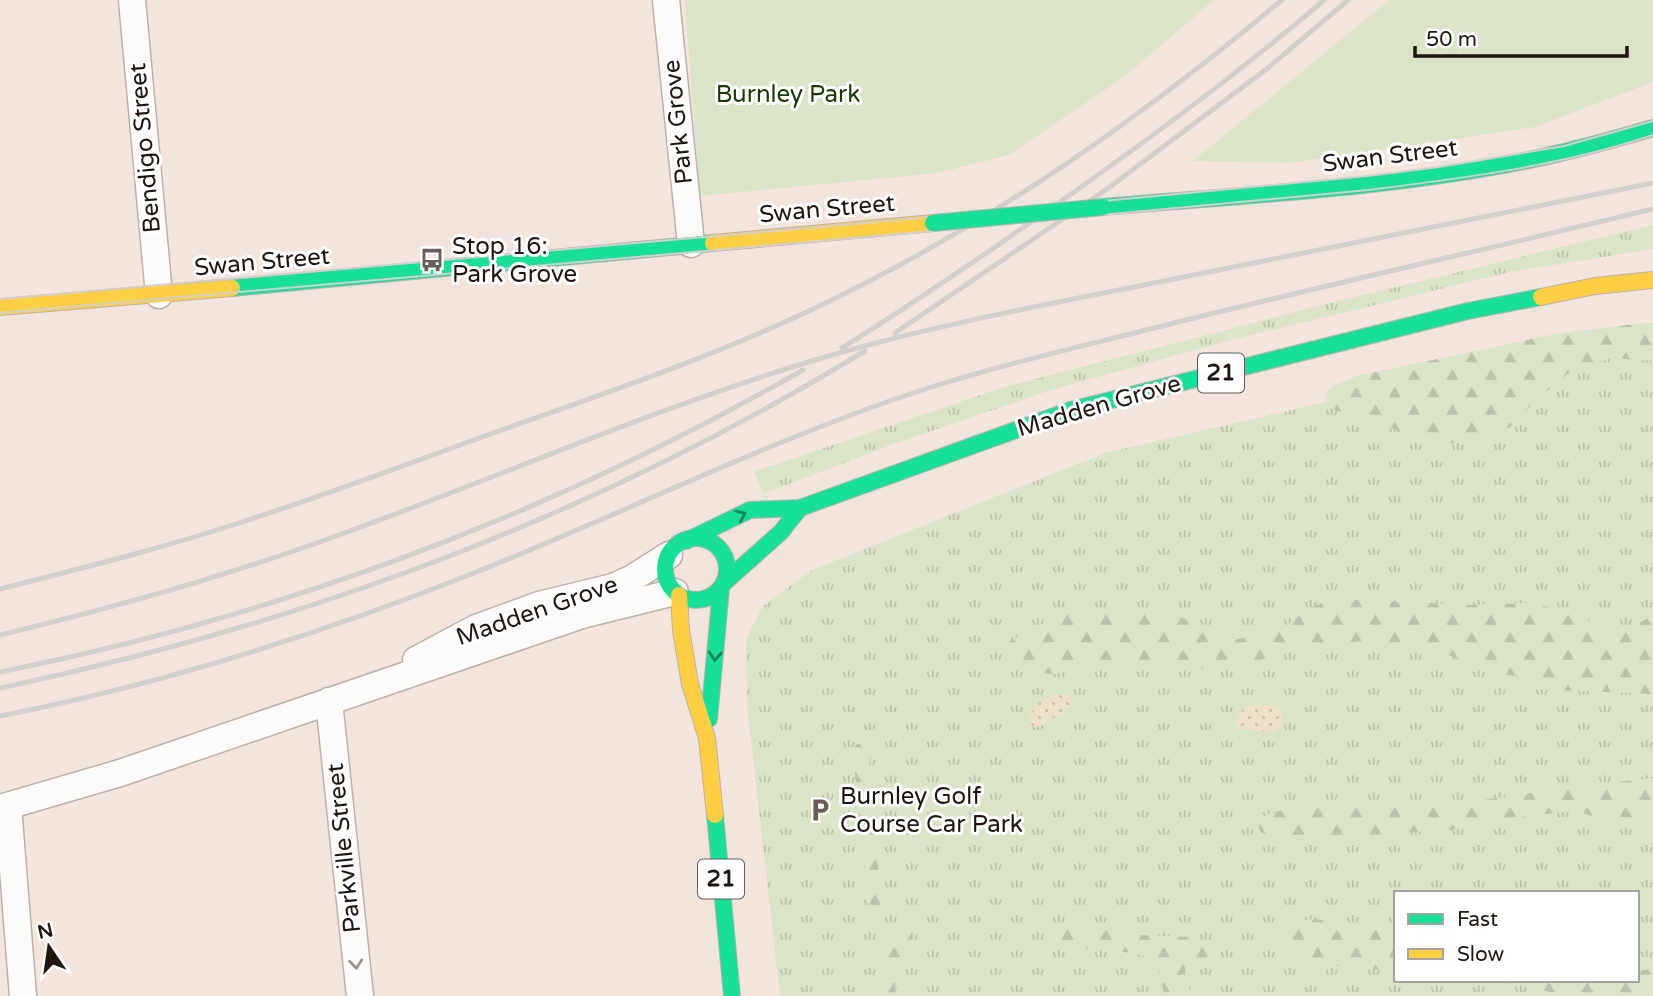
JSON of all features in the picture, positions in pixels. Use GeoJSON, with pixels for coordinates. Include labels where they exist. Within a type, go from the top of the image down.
{"type":"FeatureCollection","features":[{"type":"Feature","properties":{"kind":"main road","name":"Swan Street"},"geometry":{"type":"LineString","coordinates":[[0,307],[159,295],[1368,183],[1566,153],[1653,128]]}},
{"type":"Feature","properties":{"kind":"main road","name":"Madden Grove"},"geometry":{"type":"LineString","coordinates":[[677,548],[750,510],[800,508],[1071,410],[1468,311],[1595,286],[1653,279]]}},
{"type":"Feature","properties":{"kind":"main road","name":"Madden Grove"},"geometry":{"type":"LineString","coordinates":[[723,585],[781,532],[800,508]]}},
{"type":"Feature","properties":{"kind":"main road","name":"21"},"geometry":{"type":"LineString","coordinates":[[707,738],[690,684],[677,593],[667,578],[666,563],[677,548],[704,539],[719,548],[727,564],[707,738],[732,996]]}},
{"type":"Feature","properties":{"kind":"main road","name":"21"},"geometry":{"type":"LineString","coordinates":[[677,593],[697,600],[714,595],[723,585]]}},
{"type":"Feature","properties":{"kind":"street","name":"Bendigo Street"},"geometry":{"type":"LineString","coordinates":[[132,0],[159,295]]}},
{"type":"Feature","properties":{"kind":"street","name":"Park Grove"},"geometry":{"type":"LineString","coordinates":[[666,0],[691,244]]}},
{"type":"Feature","properties":{"kind":"street","name":"Madden Grove"},"geometry":{"type":"LineString","coordinates":[[329,701],[395,671],[476,628],[539,605],[613,587],[631,579],[677,548]]}},
{"type":"Feature","properties":{"kind":"street","name":"Madden Grove"},"geometry":{"type":"LineString","coordinates":[[4,807],[120,773],[582,615],[677,593]]}},
{"type":"Feature","properties":{"kind":"street","name":"Parkville Street"},"geometry":{"type":"LineString","coordinates":[[329,701],[360,996]]}},
{"type":"Feature","properties":{"kind":"street"},"geometry":{"type":"LineString","coordinates":[[4,807],[23,996]]}},
{"type":"Feature","properties":{"kind":"green space","name":"Burnley Park"},"geometry":{"type":"Polygon","coordinates":[[[685,0],[1214,0],[1125,76],[1009,155],[938,173],[700,196],[685,0]]]}},
{"type":"Feature","properties":{"kind":"green space"},"geometry":{"type":"Polygon","coordinates":[[[1389,0],[1653,0],[1653,82],[1535,127],[1290,163],[1193,161],[1389,0]]]}},
{"type":"Feature","properties":{"kind":"green space"},"geometry":{"type":"Polygon","coordinates":[[[1653,225],[1653,249],[1510,272],[1235,339],[1051,390],[888,446],[763,494],[754,472],[1001,388],[1326,304],[1653,225]]]}},
{"type":"Feature","properties":{"kind":"green space"},"geometry":{"type":"Polygon","coordinates":[[[1653,323],[1653,361],[1611,358],[1570,372],[1536,400],[1509,428],[1469,442],[1439,444],[1327,407],[1325,393],[1334,385],[1357,376],[1555,334],[1653,323]]]}},
{"type":"Feature","properties":{"kind":"green space"},"geometry":{"type":"Polygon","coordinates":[[[1653,340],[1653,996],[780,996],[747,704],[746,639],[763,606],[812,570],[1105,453],[1482,366],[1653,340]]]}},
{"type":"Feature","properties":{"kind":"green space"},"geometry":{"type":"Polygon","coordinates":[[[1331,599],[1477,605],[1529,603],[1570,611],[1605,629],[1630,627],[1653,616],[1653,694],[1534,689],[1518,676],[1487,673],[1447,654],[1374,640],[1300,646],[1234,669],[1216,672],[1158,659],[1099,664],[1054,674],[1022,672],[1010,660],[1006,650],[1010,641],[1061,614],[1087,608],[1147,609],[1194,621],[1235,639],[1265,636],[1287,625],[1306,610],[1331,599]]]}},
{"type":"Feature","properties":{"kind":"green space"},"geometry":{"type":"Polygon","coordinates":[[[859,743],[868,749],[871,766],[882,919],[876,925],[870,917],[853,754],[859,743]]]}},
{"type":"Feature","properties":{"kind":"green space"},"geometry":{"type":"Polygon","coordinates":[[[1653,778],[1653,817],[1600,818],[1574,811],[1526,816],[1451,830],[1333,837],[1273,837],[1261,832],[1257,823],[1266,815],[1315,800],[1341,800],[1391,808],[1441,806],[1653,778]]]}},
{"type":"Feature","properties":{"kind":"green space"},"geometry":{"type":"Polygon","coordinates":[[[1315,919],[1394,933],[1394,970],[1351,968],[1303,958],[1280,943],[1282,931],[1293,922],[1315,919]]]}},
{"type":"Feature","properties":{"kind":"green space"},"geometry":{"type":"Polygon","coordinates":[[[906,924],[911,939],[900,965],[893,996],[883,996],[881,960],[890,940],[906,924]]]}},
{"type":"Feature","properties":{"kind":"green space"},"geometry":{"type":"Polygon","coordinates":[[[1073,926],[1138,935],[1190,937],[1207,948],[1208,956],[1202,963],[1185,968],[1185,978],[1192,996],[1164,996],[1157,967],[1144,956],[1106,950],[1057,950],[1050,944],[1050,933],[1054,928],[1073,926]]]}},
{"type":"Feature","properties":{"kind":"green space"},"geometry":{"type":"Polygon","coordinates":[[[1653,965],[1653,996],[1568,996],[1504,982],[1639,982],[1639,970],[1646,970],[1653,965]]]}},
{"type":"Feature","properties":{"kind":"sand"},"geometry":{"type":"Polygon","coordinates":[[[1056,693],[1069,696],[1072,704],[1063,714],[1047,720],[1045,725],[1033,727],[1029,720],[1033,710],[1042,700],[1056,693]]]}},
{"type":"Feature","properties":{"kind":"sand"},"geometry":{"type":"Polygon","coordinates":[[[1276,705],[1282,713],[1282,722],[1275,732],[1240,729],[1235,722],[1244,707],[1276,705]]]}},
{"type":"Feature","properties":{"kind":"tram line"},"geometry":{"type":"LineString","coordinates":[[0,299],[1367,176],[1564,146],[1653,121]]}},
{"type":"Feature","properties":{"kind":"tram line"},"geometry":{"type":"LineString","coordinates":[[0,313],[1368,190],[1548,163],[1653,135]]}},
{"type":"Feature","properties":{"kind":"railway"},"geometry":{"type":"LineString","coordinates":[[0,589],[156,548],[304,501],[642,380],[728,347],[811,310],[938,244],[1057,170],[1171,89],[1282,0]]}},
{"type":"Feature","properties":{"kind":"railway"},"geometry":{"type":"LineString","coordinates":[[842,348],[973,262],[1120,159],[1224,82],[1324,0]]}},
{"type":"Feature","properties":{"kind":"railway"},"geometry":{"type":"LineString","coordinates":[[895,333],[1107,189],[1268,68],[1348,0]]}},
{"type":"Feature","properties":{"kind":"railway"},"geometry":{"type":"LineString","coordinates":[[0,635],[88,613],[262,562],[407,510],[704,396],[825,357],[1001,314],[1653,183]]}},
{"type":"Feature","properties":{"kind":"railway"},"geometry":{"type":"LineString","coordinates":[[0,716],[181,673],[358,617],[474,573],[793,438],[934,386],[1170,324],[1653,209]]}},
{"type":"Feature","properties":{"kind":"railway"},"geometry":{"type":"LineString","coordinates":[[0,688],[115,662],[228,631],[447,557],[554,513],[659,464],[763,410],[865,351]]}},
{"type":"Feature","properties":{"kind":"railway"},"geometry":{"type":"LineString","coordinates":[[0,672],[105,649],[209,621],[312,590],[414,554],[612,470],[803,370]]}},
{"type":"Feature","properties":{"kind":"traffic: fast"},"geometry":{"type":"LineString","coordinates":[[1103,207],[1416,179],[1536,158],[1653,128]]}},
{"type":"Feature","properties":{"kind":"traffic: fast"},"geometry":{"type":"LineString","coordinates":[[933,223],[1103,207]]}},
{"type":"Feature","properties":{"kind":"traffic: fast"},"geometry":{"type":"LineString","coordinates":[[232,288],[713,243]]}},
{"type":"Feature","properties":{"kind":"traffic: fast"},"geometry":{"type":"LineString","coordinates":[[686,541],[750,510],[800,508],[1071,410],[1468,311],[1541,297]]}},
{"type":"Feature","properties":{"kind":"traffic: fast"},"geometry":{"type":"LineString","coordinates":[[725,582],[781,532],[800,508]]}},
{"type":"Feature","properties":{"kind":"traffic: fast"},"geometry":{"type":"LineString","coordinates":[[696,538],[718,547],[727,569],[718,591],[696,600],[674,591],[665,569],[674,547],[696,538]]}},
{"type":"Feature","properties":{"kind":"traffic: fast"},"geometry":{"type":"LineString","coordinates":[[709,719],[721,589]]}},
{"type":"Feature","properties":{"kind":"traffic: fast"},"geometry":{"type":"LineString","coordinates":[[715,815],[732,996]]}},
{"type":"Feature","properties":{"kind":"traffic: slow"},"geometry":{"type":"LineString","coordinates":[[713,243],[933,223]]}},
{"type":"Feature","properties":{"kind":"traffic: slow"},"geometry":{"type":"LineString","coordinates":[[1541,297],[1595,286],[1653,280]]}},
{"type":"Feature","properties":{"kind":"traffic: slow"},"geometry":{"type":"LineString","coordinates":[[0,307],[232,288]]}},
{"type":"Feature","properties":{"kind":"traffic: slow"},"geometry":{"type":"LineString","coordinates":[[679,595],[681,630],[690,684],[707,738],[715,815]]}},
{"type":"Feature","properties":{"kind":"place","name":"Stop 16: Park Grove"},"geometry":{"type":"Point","coordinates":[432,260]}},
{"type":"Feature","properties":{"kind":"place","name":"Burnley Golf Course Car Park"},"geometry":{"type":"Point","coordinates":[820,810]}}]}
